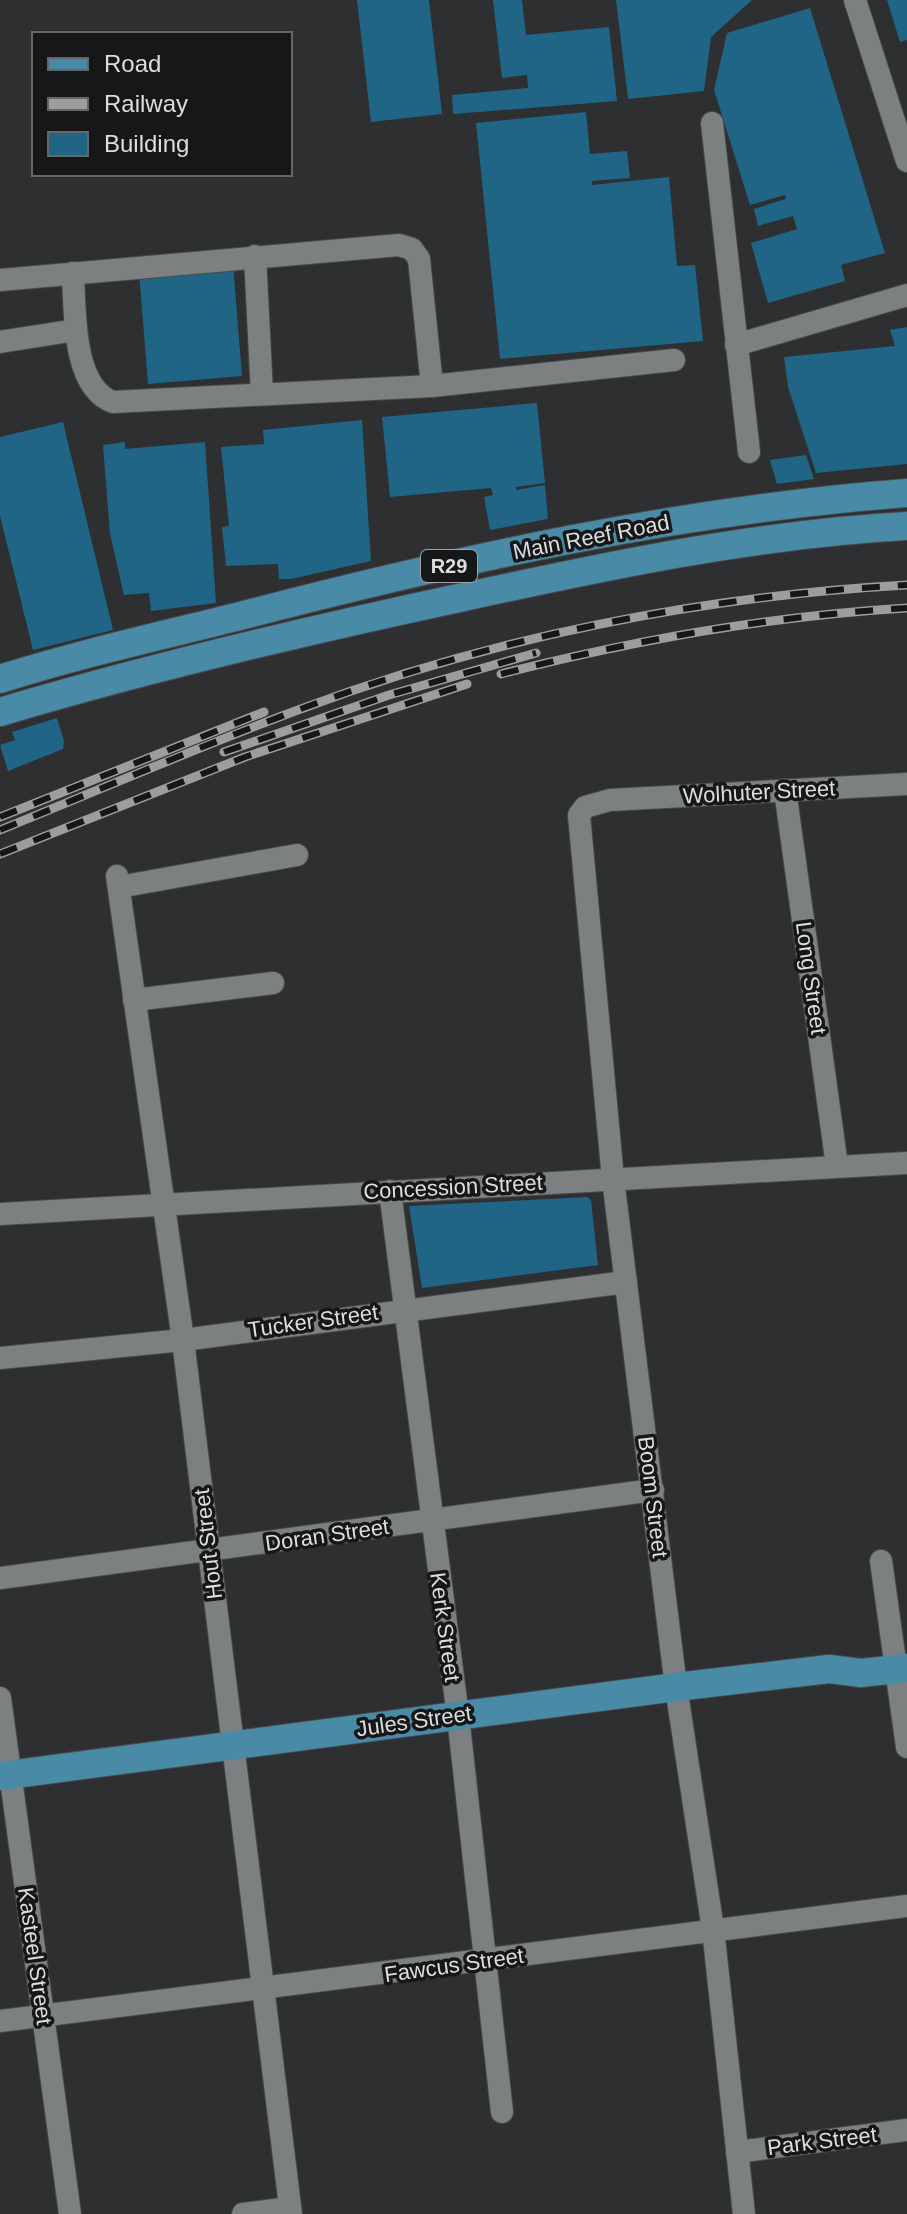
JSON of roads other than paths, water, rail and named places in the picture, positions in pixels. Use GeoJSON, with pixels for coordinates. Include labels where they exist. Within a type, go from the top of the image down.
{"type":"FeatureCollection","features":[{"type":"Feature","properties":{"kind":"main road","name":"Main Reef Road"},"geometry":{"type":"LineString","coordinates":[[0,679],[341,590],[544,545],[758,508],[907,493]]}},
{"type":"Feature","properties":{"kind":"main road","name":"Main Reef Road"},"geometry":{"type":"LineString","coordinates":[[0,712],[178,663],[526,583],[745,543],[907,526]]}},
{"type":"Feature","properties":{"kind":"main road","name":"Jules Street"},"geometry":{"type":"LineString","coordinates":[[4,1775],[829,1669],[859,1656],[901,1659]]}},
{"type":"Feature","properties":{"kind":"street"},"geometry":{"type":"LineString","coordinates":[[855,0],[907,161]]}},
{"type":"Feature","properties":{"kind":"street"},"geometry":{"type":"LineString","coordinates":[[712,123],[749,452]]}},
{"type":"Feature","properties":{"kind":"street"},"geometry":{"type":"LineString","coordinates":[[0,280],[399,245],[412,249],[419,259],[432,386]]}},
{"type":"Feature","properties":{"kind":"street"},"geometry":{"type":"LineString","coordinates":[[255,256],[262,394]]}},
{"type":"Feature","properties":{"kind":"street"},"geometry":{"type":"LineString","coordinates":[[73,273],[76,330],[89,385],[98,397],[113,402],[432,386],[674,360]]}},
{"type":"Feature","properties":{"kind":"street"},"geometry":{"type":"LineString","coordinates":[[736,345],[907,295]]}},
{"type":"Feature","properties":{"kind":"street"},"geometry":{"type":"LineString","coordinates":[[0,342],[76,330]]}},
{"type":"Feature","properties":{"kind":"street","name":"Wolhuter Street"},"geometry":{"type":"LineString","coordinates":[[610,800],[907,784]]}},
{"type":"Feature","properties":{"kind":"street","name":"Long Street"},"geometry":{"type":"LineString","coordinates":[[785,790],[837,1166]]}},
{"type":"Feature","properties":{"kind":"street","name":"Boom Street"},"geometry":{"type":"LineString","coordinates":[[610,800],[585,807],[578,826],[613,1179],[676,1687],[713,1929],[744,2214]]}},
{"type":"Feature","properties":{"kind":"street","name":"Hout Street"},"geometry":{"type":"LineString","coordinates":[[290,2211],[183,1340],[118,881],[297,855]]}},
{"type":"Feature","properties":{"kind":"street"},"geometry":{"type":"LineString","coordinates":[[134,1000],[273,983]]}},
{"type":"Feature","properties":{"kind":"street","name":"Concession Street"},"geometry":{"type":"LineString","coordinates":[[0,1214],[907,1163]]}},
{"type":"Feature","properties":{"kind":"street","name":"Kerk Street"},"geometry":{"type":"LineString","coordinates":[[390,1191],[430,1520],[458,1716],[502,2112]]}},
{"type":"Feature","properties":{"kind":"street","name":"Tucker Street"},"geometry":{"type":"LineString","coordinates":[[0,1358],[183,1340],[404,1308],[626,1282]]}},
{"type":"Feature","properties":{"kind":"street","name":"Doran Street"},"geometry":{"type":"LineString","coordinates":[[0,1578],[653,1490]]}},
{"type":"Feature","properties":{"kind":"street"},"geometry":{"type":"LineString","coordinates":[[881,1561],[901,1659],[907,1747]]}},
{"type":"Feature","properties":{"kind":"street","name":"Kasteel Street"},"geometry":{"type":"LineString","coordinates":[[0,1698],[4,1775],[44,2015],[70,2214]]}},
{"type":"Feature","properties":{"kind":"street","name":"Fawcus Street"},"geometry":{"type":"LineString","coordinates":[[0,2021],[907,1906]]}},
{"type":"Feature","properties":{"kind":"street","name":"Park Street"},"geometry":{"type":"LineString","coordinates":[[737,2152],[907,2130]]}},
{"type":"Feature","properties":{"kind":"street"},"geometry":{"type":"LineString","coordinates":[[243,2214],[290,2211]]}},
{"type":"Feature","properties":{"kind":"railway"},"geometry":{"type":"LineString","coordinates":[[0,830],[298,710],[445,662],[521,642],[675,610],[752,599],[907,585]]}},
{"type":"Feature","properties":{"kind":"railway"},"geometry":{"type":"LineString","coordinates":[[501,674],[601,650],[702,631],[804,617],[907,608]]}},
{"type":"Feature","properties":{"kind":"railway"},"geometry":{"type":"LineString","coordinates":[[224,752],[389,695],[536,653]]}},
{"type":"Feature","properties":{"kind":"railway"},"geometry":{"type":"LineString","coordinates":[[0,854],[245,757],[467,684]]}},
{"type":"Feature","properties":{"kind":"railway"},"geometry":{"type":"LineString","coordinates":[[0,817],[264,712]]}}]}
